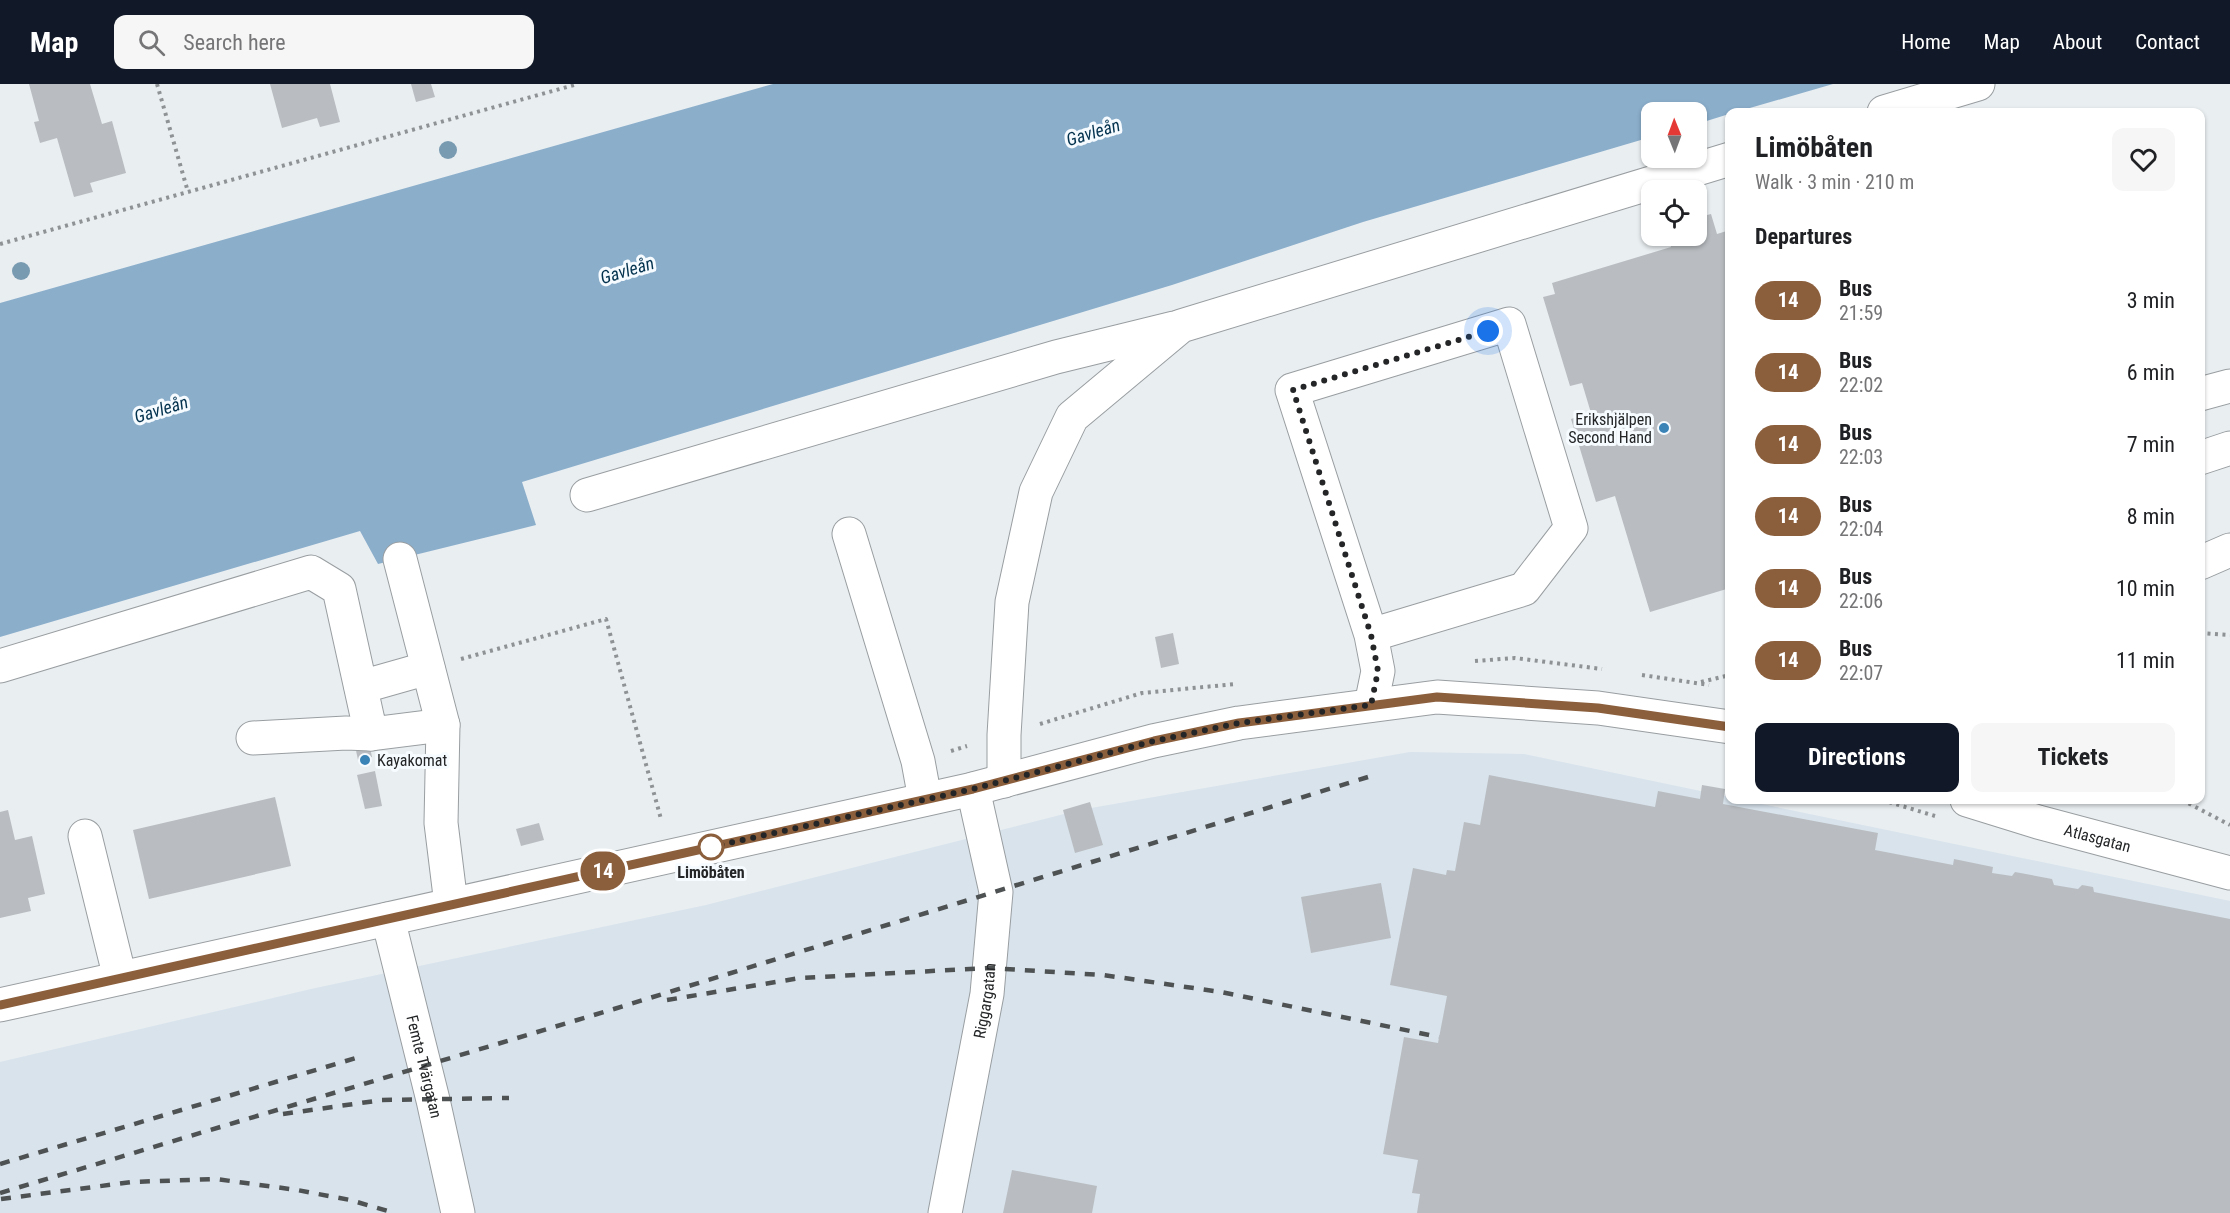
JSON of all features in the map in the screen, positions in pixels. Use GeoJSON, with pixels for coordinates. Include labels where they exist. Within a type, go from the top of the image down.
{"type":"FeatureCollection","features":[{"type":"Feature","properties":{"kind":"street"},"geometry":{"type":"LineString","coordinates":[[1897,108],[1978,84]]}},
{"type":"Feature","properties":{"kind":"street"},"geometry":{"type":"LineString","coordinates":[[587,495],[1056,357],[1181,326],[1725,161]]}},
{"type":"Feature","properties":{"kind":"street"},"geometry":{"type":"LineString","coordinates":[[1371,635],[1524,589],[1571,528],[1509,324],[1293,390],[1371,635],[1378,671],[1371,705]]}},
{"type":"Feature","properties":{"kind":"street","name":"Riggargatan"},"geometry":{"type":"LineString","coordinates":[[945,1213],[987,994],[996,892],[989,785],[1004,735],[1012,602],[1036,492],[1072,417],[1181,326]]}},
{"type":"Feature","properties":{"kind":"street"},"geometry":{"type":"LineString","coordinates":[[2205,393],[2230,386]]}},
{"type":"Feature","properties":{"kind":"street"},"geometry":{"type":"LineString","coordinates":[[2205,456],[2230,448]]}},
{"type":"Feature","properties":{"kind":"street"},"geometry":{"type":"LineString","coordinates":[[849,534],[918,761],[925,800]]}},
{"type":"Feature","properties":{"kind":"street"},"geometry":{"type":"LineString","coordinates":[[2205,561],[2230,550]]}},
{"type":"Feature","properties":{"kind":"street"},"geometry":{"type":"LineString","coordinates":[[400,559],[443,725],[441,823],[451,904]]}},
{"type":"Feature","properties":{"kind":"street"},"geometry":{"type":"LineString","coordinates":[[0,666],[311,572],[339,589],[371,734]]}},
{"type":"Feature","properties":{"kind":"street"},"geometry":{"type":"LineString","coordinates":[[361,687],[428,668]]}},
{"type":"Feature","properties":{"kind":"street"},"geometry":{"type":"LineString","coordinates":[[0,1005],[925,800],[1154,741],[1239,723],[1437,697],[1598,708],[1725,726]]}},
{"type":"Feature","properties":{"kind":"street"},"geometry":{"type":"LineString","coordinates":[[253,738],[346,733],[371,734],[443,725]]}},
{"type":"Feature","properties":{"kind":"street","name":"Atlasgatan"},"geometry":{"type":"LineString","coordinates":[[1994,804],[2041,811],[2230,873]]}},
{"type":"Feature","properties":{"kind":"street"},"geometry":{"type":"LineString","coordinates":[[85,836],[120,978]]}},
{"type":"Feature","properties":{"kind":"street","name":"Femte Tvärgatan"},"geometry":{"type":"LineString","coordinates":[[388,919],[433,1100],[458,1213]]}},
{"type":"Feature","properties":{"kind":"path"},"geometry":{"type":"LineString","coordinates":[[156,84],[188,192]]}},
{"type":"Feature","properties":{"kind":"path"},"geometry":{"type":"LineString","coordinates":[[0,244],[578,84]]}},
{"type":"Feature","properties":{"kind":"path"},"geometry":{"type":"LineString","coordinates":[[428,668],[606,619],[661,819]]}},
{"type":"Feature","properties":{"kind":"path"},"geometry":{"type":"LineString","coordinates":[[2205,633],[2230,635]]}},
{"type":"Feature","properties":{"kind":"path"},"geometry":{"type":"LineString","coordinates":[[1700,683],[1725,676]]}},
{"type":"Feature","properties":{"kind":"path"},"geometry":{"type":"LineString","coordinates":[[2190,804],[2230,825]]}},
{"type":"Feature","properties":{"kind":"shaded area"},"geometry":{"type":"Polygon","coordinates":[[[1410,752],[1524,754],[1725,796],[1725,804],[1761,804],[2230,901],[2230,1213],[0,1213],[0,1062],[311,989],[706,905],[1080,810],[1410,752]]]}},
{"type":"Feature","properties":{"kind":"water","name":"Gavleån"},"geometry":{"type":"Polygon","coordinates":[[[773,84],[1833,84],[1750,108],[1725,108],[1725,115],[1707,121],[1707,102],[1641,102],[1641,140],[1363,222],[1172,285],[522,482],[536,525],[378,564],[360,531],[0,637],[0,303],[773,84]]]}},
{"type":"Feature","properties":{"kind":"building"},"geometry":{"type":"Polygon","coordinates":[[[29,84],[90,84],[102,124],[112,121],[126,173],[90,183],[93,192],[74,197],[57,138],[40,143],[34,122],[39,121],[29,84]]]}},
{"type":"Feature","properties":{"kind":"building"},"geometry":{"type":"Polygon","coordinates":[[[270,84],[330,84],[340,122],[320,127],[317,118],[282,128],[270,84]]]}},
{"type":"Feature","properties":{"kind":"building"},"geometry":{"type":"Polygon","coordinates":[[[411,84],[431,84],[435,97],[416,102],[411,84]]]}},
{"type":"Feature","properties":{"kind":"building"},"geometry":{"type":"Polygon","coordinates":[[[1711,214],[1717,234],[1725,232],[1725,590],[1650,612],[1615,496],[1596,502],[1571,419],[1591,413],[1582,383],[1570,386],[1543,297],[1555,294],[1552,283],[1671,247],[1707,246],[1707,215],[1711,214]]]}},
{"type":"Feature","properties":{"kind":"building"},"geometry":{"type":"Polygon","coordinates":[[[1173,633],[1179,664],[1161,668],[1155,637],[1173,633]]]}},
{"type":"Feature","properties":{"kind":"building"},"geometry":{"type":"Polygon","coordinates":[[[368,738],[372,757],[358,760],[354,741],[368,738]]]}},
{"type":"Feature","properties":{"kind":"building"},"geometry":{"type":"Polygon","coordinates":[[[375,771],[382,806],[365,809],[357,775],[375,771]]]}},
{"type":"Feature","properties":{"kind":"building"},"geometry":{"type":"Polygon","coordinates":[[[1489,775],[1655,807],[1658,791],[1700,799],[1702,785],[1725,789],[1723,804],[1878,833],[1875,850],[1953,865],[1954,859],[1993,867],[1992,873],[2012,876],[2015,872],[2052,879],[2054,885],[2078,889],[2082,885],[2093,887],[2094,892],[2230,919],[2230,1213],[1417,1213],[1420,1194],[1412,1193],[1418,1160],[1383,1154],[1404,1037],[1438,1043],[1447,996],[1390,985],[1413,868],[1446,875],[1447,870],[1455,871],[1464,822],[1480,825],[1489,775]]]}},
{"type":"Feature","properties":{"kind":"building"},"geometry":{"type":"Polygon","coordinates":[[[275,797],[291,866],[149,899],[133,830],[275,797]]]}},
{"type":"Feature","properties":{"kind":"building"},"geometry":{"type":"Polygon","coordinates":[[[1090,802],[1103,845],[1075,853],[1063,810],[1090,802]]]}},
{"type":"Feature","properties":{"kind":"building"},"geometry":{"type":"Polygon","coordinates":[[[8,810],[15,840],[32,836],[45,894],[28,898],[31,911],[0,918],[0,812],[8,810]]]}},
{"type":"Feature","properties":{"kind":"building"},"geometry":{"type":"Polygon","coordinates":[[[539,823],[544,840],[521,846],[516,829],[539,823]]]}},
{"type":"Feature","properties":{"kind":"building"},"geometry":{"type":"Polygon","coordinates":[[[1381,883],[1391,938],[1311,953],[1301,897],[1381,883]]]}},
{"type":"Feature","properties":{"kind":"building"},"geometry":{"type":"Polygon","coordinates":[[[1012,1170],[1097,1186],[1092,1213],[1003,1213],[1012,1170]]]}},
{"type":"Feature","properties":{"kind":"railway"},"geometry":{"type":"LineString","coordinates":[[0,1193],[614,1009],[1368,777]]}},
{"type":"Feature","properties":{"kind":"railway"},"geometry":{"type":"LineString","coordinates":[[667,1000],[800,978],[989,968],[1103,975],[1221,992],[1439,1037]]}},
{"type":"Feature","properties":{"kind":"railway"},"geometry":{"type":"LineString","coordinates":[[0,1164],[356,1058]]}},
{"type":"Feature","properties":{"kind":"railway"},"geometry":{"type":"LineString","coordinates":[[283,1114],[382,1100],[509,1098]]}},
{"type":"Feature","properties":{"kind":"railway"},"geometry":{"type":"LineString","coordinates":[[1,1199],[132,1182],[216,1179],[350,1200],[395,1213]]}},
{"type":"Feature","properties":{"kind":"bus line","name":"14"},"geometry":{"type":"LineString","coordinates":[[0,1005],[973,789],[1154,741],[1239,723],[1437,697],[1598,708],[1725,726]]}},
{"type":"Feature","properties":{"kind":"place","name":"Erikshjälpen Second Hand"},"geometry":{"type":"Point","coordinates":[1664,428]}},
{"type":"Feature","properties":{"kind":"place","name":"Kayakomat"},"geometry":{"type":"Point","coordinates":[365,760]}},
{"type":"Feature","properties":{"kind":"place","name":"Limöbåten"},"geometry":{"type":"Point","coordinates":[711,847]}},
{"type":"Feature","properties":{"kind":"route"},"geometry":{"type":"LineString","coordinates":[[711,847],[973,789],[1154,741],[1239,723],[1371,705],[1378,671],[1371,635],[1293,390],[1488,331]]}}]}
